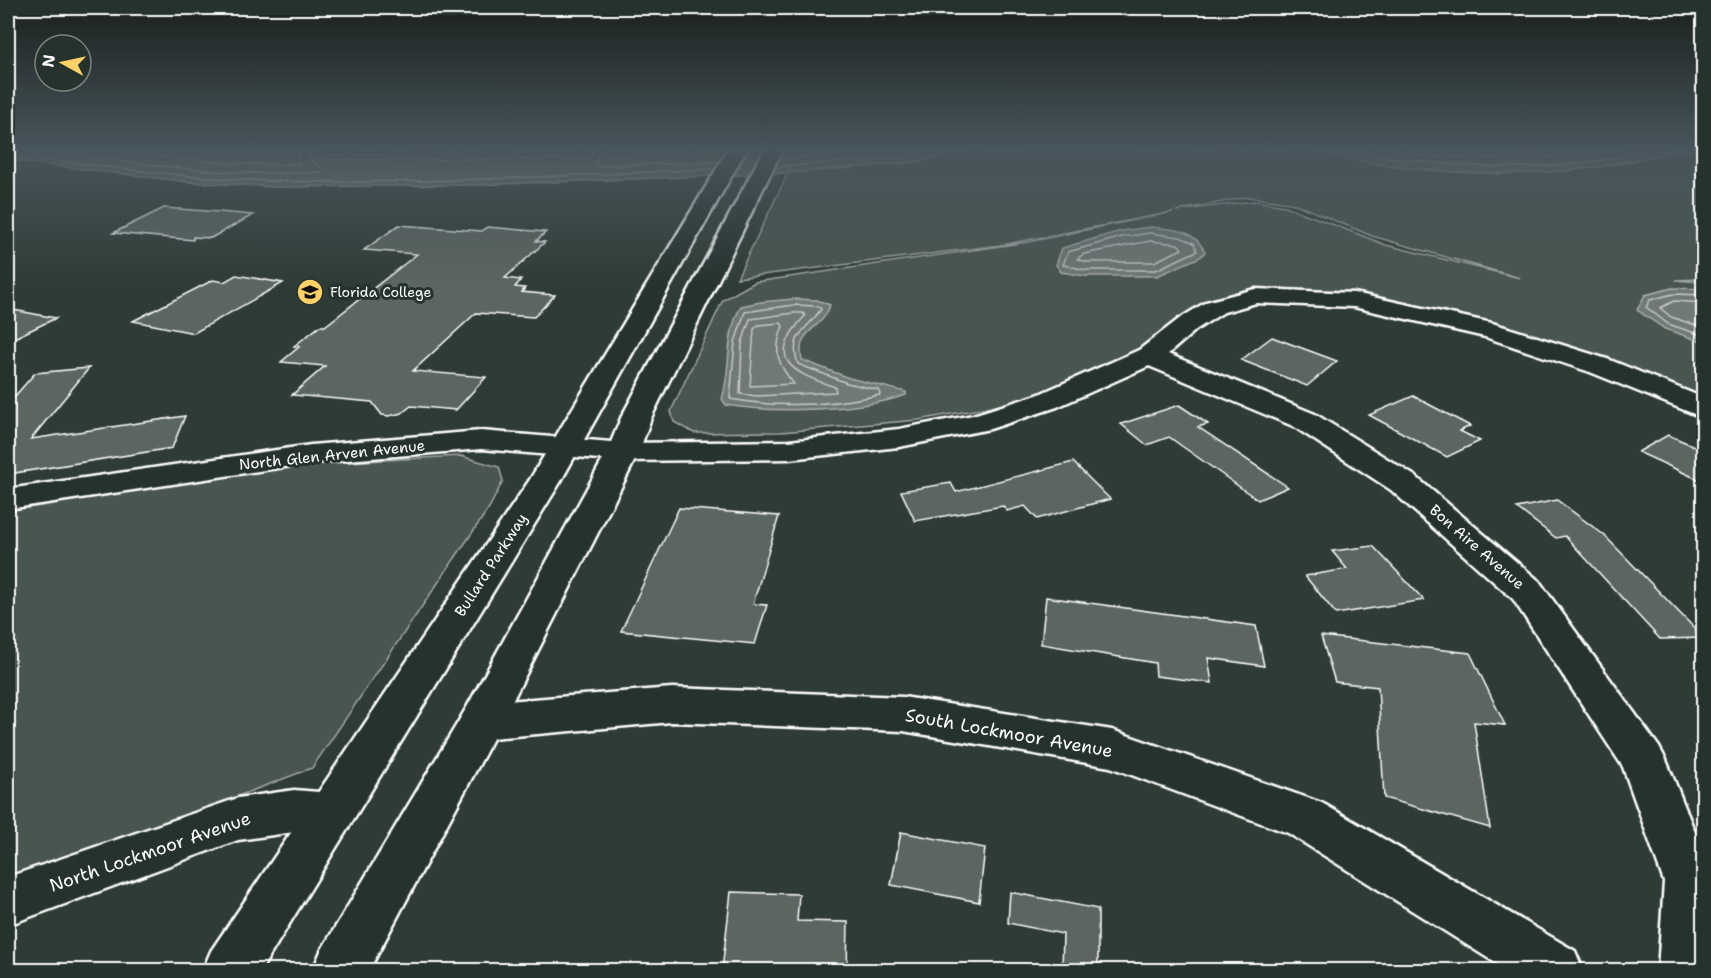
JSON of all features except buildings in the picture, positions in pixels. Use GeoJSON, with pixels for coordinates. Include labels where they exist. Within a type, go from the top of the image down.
{"type":"FeatureCollection","features":[{"type":"Feature","properties":{"kind":"street","name":"Bullard Parkway"},"geometry":{"type":"LineString","coordinates":[[230,970],[545,481],[711,196]]}},
{"type":"Feature","properties":{"kind":"street"},"geometry":{"type":"LineString","coordinates":[[339,970],[481,721],[623,452],[636,418],[750,196]]}},
{"type":"Feature","properties":{"kind":"street","name":"North Glen Arven Avenue"},"geometry":{"type":"LineString","coordinates":[[8,499],[311,454],[481,440],[623,452],[789,450],[899,438],[979,423],[1047,401],[1149,356],[1188,324],[1215,307],[1255,296],[1354,300],[1492,331],[1600,366],[1704,410]]}},
{"type":"Feature","properties":{"kind":"street","name":"Bon Aire Avenue"},"geometry":{"type":"LineString","coordinates":[[1149,356],[1304,420],[1403,483],[1526,590],[1643,760],[1696,879],[1685,970]]}},
{"type":"Feature","properties":{"kind":"street","name":"South Lockmoor Avenue"},"geometry":{"type":"LineString","coordinates":[[481,721],[672,705],[903,714],[1112,749],[1305,818],[1556,970]]}},
{"type":"Feature","properties":{"kind":"street","name":"North Lockmoor Avenue"},"geometry":{"type":"LineString","coordinates":[[8,901],[238,819],[294,811],[331,814]]}},
{"type":"Feature","properties":{"kind":"shaded area"},"geometry":{"type":"Polygon","coordinates":[[[777,196],[1703,196],[1703,279],[1675,280],[1703,282],[1703,404],[1583,355],[1296,293],[1178,321],[1136,351],[1091,376],[1002,405],[918,420],[781,432],[694,433],[674,422],[671,411],[723,300],[755,282],[1028,242],[1173,212],[1001,245],[737,278],[777,196]],[[1248,197],[1176,211],[1254,201],[1285,206],[1386,245],[1520,278],[1372,236],[1295,204],[1248,197]]]}},
{"type":"Feature","properties":{"kind":"shaded area"},"geometry":{"type":"Polygon","coordinates":[[[461,456],[499,467],[503,481],[489,508],[312,768],[8,883],[8,510],[310,464],[461,456]]]}},
{"type":"Feature","properties":{"kind":"water"},"geometry":{"type":"Polygon","coordinates":[[[1151,227],[1189,234],[1195,238],[1205,252],[1200,257],[1157,276],[1085,276],[1061,272],[1056,265],[1062,248],[1121,231],[1151,227]]]}},
{"type":"Feature","properties":{"kind":"water"},"geometry":{"type":"Polygon","coordinates":[[[1672,288],[1703,289],[1703,342],[1665,329],[1637,310],[1645,295],[1672,288]]]}},
{"type":"Feature","properties":{"kind":"water"},"geometry":{"type":"Polygon","coordinates":[[[794,299],[817,300],[830,305],[827,314],[802,342],[802,360],[849,378],[906,392],[906,395],[865,404],[817,409],[768,409],[726,405],[722,399],[727,376],[730,340],[741,306],[794,299]]]}},
{"type":"Feature","properties":{"kind":"place","name":"Florida College"},"geometry":{"type":"Point","coordinates":[310,292]}}]}
